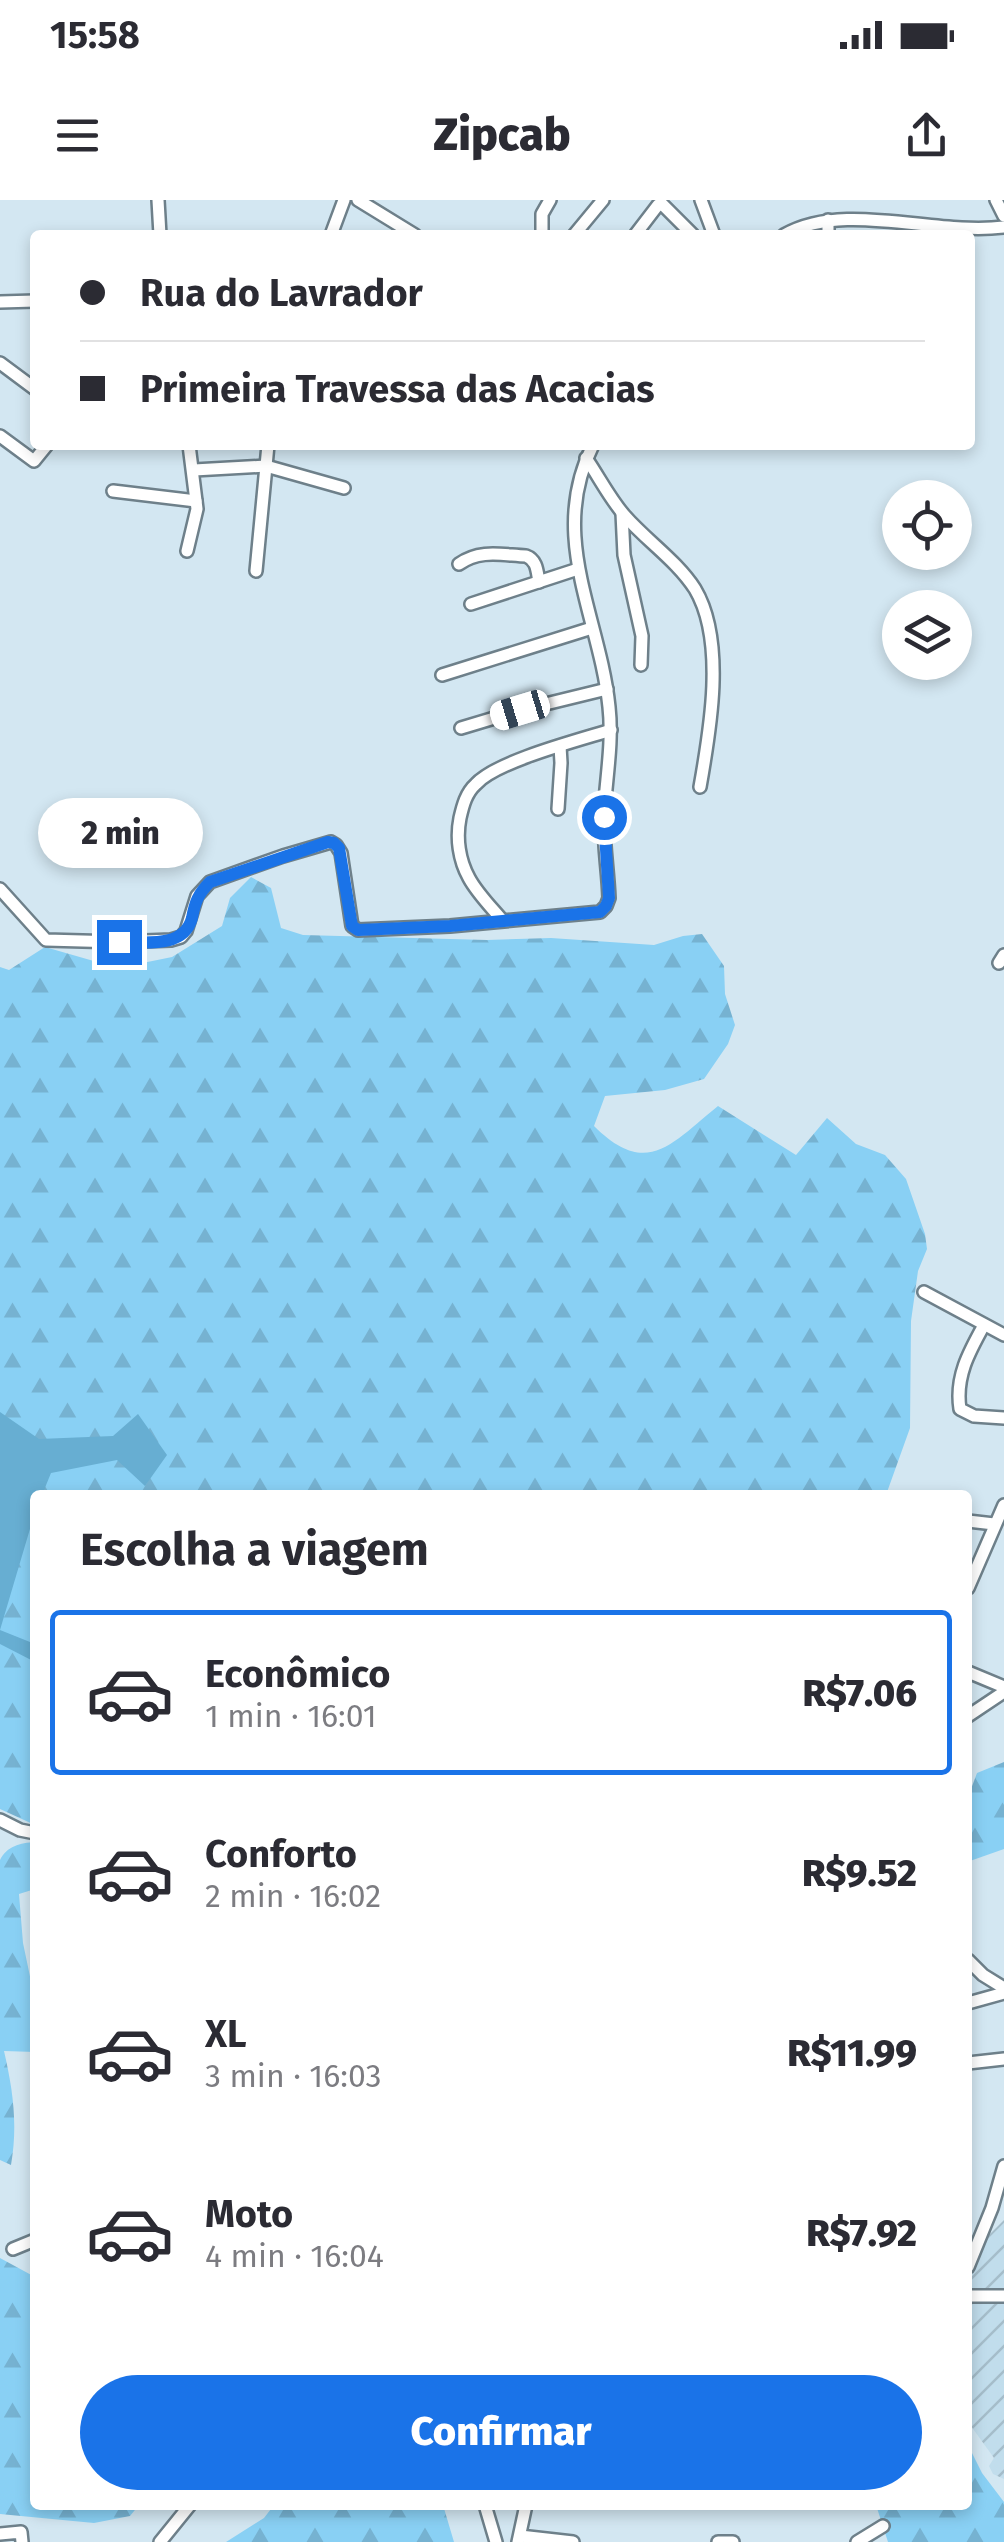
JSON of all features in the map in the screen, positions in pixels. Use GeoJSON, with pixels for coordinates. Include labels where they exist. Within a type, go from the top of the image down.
{"type":"FeatureCollection","features":[{"type":"Feature","properties":{"kind":"street"},"geometry":{"type":"LineString","coordinates":[[158,200],[160,230]]}},
{"type":"Feature","properties":{"kind":"street"},"geometry":{"type":"LineString","coordinates":[[334,230],[344,200]]}},
{"type":"Feature","properties":{"kind":"street"},"geometry":{"type":"LineString","coordinates":[[358,200],[406,230]]}},
{"type":"Feature","properties":{"kind":"street"},"geometry":{"type":"LineString","coordinates":[[542,230],[542,214],[550,200]]}},
{"type":"Feature","properties":{"kind":"street"},"geometry":{"type":"LineString","coordinates":[[578,230],[602,200]]}},
{"type":"Feature","properties":{"kind":"street"},"geometry":{"type":"LineString","coordinates":[[701,200],[712,230]]}},
{"type":"Feature","properties":{"kind":"street"},"geometry":{"type":"LineString","coordinates":[[996,200],[1004,216]]}},
{"type":"Feature","properties":{"kind":"street"},"geometry":{"type":"LineString","coordinates":[[638,230],[662,204],[688,230]]}},
{"type":"Feature","properties":{"kind":"street"},"geometry":{"type":"LineString","coordinates":[[794,230],[828,220],[962,229],[1004,227]]}},
{"type":"Feature","properties":{"kind":"street"},"geometry":{"type":"LineString","coordinates":[[828,220],[828,230]]}},
{"type":"Feature","properties":{"kind":"street"},"geometry":{"type":"LineString","coordinates":[[0,302],[30,301]]}},
{"type":"Feature","properties":{"kind":"street"},"geometry":{"type":"LineString","coordinates":[[0,363],[30,385]]}},
{"type":"Feature","properties":{"kind":"street"},"geometry":{"type":"LineString","coordinates":[[0,436],[34,461],[43,450]]}},
{"type":"Feature","properties":{"kind":"street"},"geometry":{"type":"LineString","coordinates":[[187,551],[196,501],[190,450]]}},
{"type":"Feature","properties":{"kind":"street"},"geometry":{"type":"LineString","coordinates":[[256,571],[268,450]]}},
{"type":"Feature","properties":{"kind":"street"},"geometry":{"type":"LineString","coordinates":[[0,889],[46,940],[170,940],[186,931],[198,896],[210,882],[328,842],[336,845],[341,854],[354,929],[450,926],[600,912],[609,898],[604,838],[611,730],[607,690],[575,544],[576,498],[590,450]]}},
{"type":"Feature","properties":{"kind":"street"},"geometry":{"type":"LineString","coordinates":[[586,458],[622,513],[685,576],[704,609],[712,656],[714,704],[700,788]]}},
{"type":"Feature","properties":{"kind":"street"},"geometry":{"type":"LineString","coordinates":[[194,470],[266,466],[344,488]]}},
{"type":"Feature","properties":{"kind":"street"},"geometry":{"type":"LineString","coordinates":[[113,491],[196,501]]}},
{"type":"Feature","properties":{"kind":"street"},"geometry":{"type":"LineString","coordinates":[[622,513],[624,555],[642,636],[642,666]]}},
{"type":"Feature","properties":{"kind":"street"},"geometry":{"type":"LineString","coordinates":[[459,564],[481,553],[526,556],[536,564],[539,582]]}},
{"type":"Feature","properties":{"kind":"street"},"geometry":{"type":"LineString","coordinates":[[471,604],[578,570]]}},
{"type":"Feature","properties":{"kind":"street"},"geometry":{"type":"LineString","coordinates":[[442,675],[592,628]]}},
{"type":"Feature","properties":{"kind":"street"},"geometry":{"type":"LineString","coordinates":[[461,728],[607,690]]}},
{"type":"Feature","properties":{"kind":"street"},"geometry":{"type":"LineString","coordinates":[[502,920],[470,880],[462,863],[458,826],[470,789],[490,773],[611,730]]}},
{"type":"Feature","properties":{"kind":"street"},"geometry":{"type":"LineString","coordinates":[[558,809],[560,746]]}},
{"type":"Feature","properties":{"kind":"street"},"geometry":{"type":"LineString","coordinates":[[924,1292],[1004,1335]]}},
{"type":"Feature","properties":{"kind":"street"},"geometry":{"type":"LineString","coordinates":[[984,1324],[964,1364],[959,1386],[960,1409],[974,1416],[1004,1418]]}},
{"type":"Feature","properties":{"kind":"street"},"geometry":{"type":"LineString","coordinates":[[972,1578],[1004,1504]]}},
{"type":"Feature","properties":{"kind":"street"},"geometry":{"type":"LineString","coordinates":[[972,1521],[994,1524]]}},
{"type":"Feature","properties":{"kind":"street"},"geometry":{"type":"LineString","coordinates":[[972,1674],[1004,1690],[972,1713]]}},
{"type":"Feature","properties":{"kind":"street"},"geometry":{"type":"LineString","coordinates":[[0,1820],[30,1833]]}},
{"type":"Feature","properties":{"kind":"street"},"geometry":{"type":"LineString","coordinates":[[0,1833],[20,1830]]}},
{"type":"Feature","properties":{"kind":"street"},"geometry":{"type":"LineString","coordinates":[[972,1966],[1004,1990]]}},
{"type":"Feature","properties":{"kind":"street"},"geometry":{"type":"LineString","coordinates":[[972,2001],[1004,1990]]}},
{"type":"Feature","properties":{"kind":"street"},"geometry":{"type":"LineString","coordinates":[[972,2063],[1004,2059]]}},
{"type":"Feature","properties":{"kind":"street"},"geometry":{"type":"LineString","coordinates":[[972,2257],[1004,2166]]}},
{"type":"Feature","properties":{"kind":"street"},"geometry":{"type":"LineString","coordinates":[[13,2249],[30,2242]]}},
{"type":"Feature","properties":{"kind":"street"},"geometry":{"type":"LineString","coordinates":[[972,2296],[1004,2296]]}},
{"type":"Feature","properties":{"kind":"street"},"geometry":{"type":"LineString","coordinates":[[160,2542],[186,2510]]}},
{"type":"Feature","properties":{"kind":"street"},"geometry":{"type":"LineString","coordinates":[[486,2510],[496,2542]]}},
{"type":"Feature","properties":{"kind":"street"},"geometry":{"type":"LineString","coordinates":[[525,2510],[519,2539],[573,2542]]}},
{"type":"Feature","properties":{"kind":"street"},"geometry":{"type":"LineString","coordinates":[[857,2542],[883,2526]]}},
{"type":"Feature","properties":{"kind":"street"},"geometry":{"type":"LineString","coordinates":[[0,2534],[22,2532],[22,2542]]}},
{"type":"Feature","properties":{"kind":"street"},"geometry":{"type":"LineString","coordinates":[[718,2542],[733,2542]]}},
{"type":"Feature","properties":{"kind":"shaded area"},"geometry":{"type":"Polygon","coordinates":[[[0,1412],[39,1439],[113,1436],[138,1414],[167,1455],[145,1486],[117,1460],[51,1473],[44,1490],[30,1490],[30,1529],[0,1630],[0,1412]]]}},
{"type":"Feature","properties":{"kind":"shaded area"},"geometry":{"type":"Polygon","coordinates":[[[0,1630],[30,1642],[30,1659],[0,1644],[0,1630]]]}},
{"type":"Feature","properties":{"kind":"shaded area"},"geometry":{"type":"Polygon","coordinates":[[[1004,2220],[1004,2479],[993,2474],[989,2466],[994,2458],[972,2428],[972,2263],[981,2243],[1004,2220]]]}},
{"type":"Feature","properties":{"kind":"green space"},"geometry":{"type":"Polygon","coordinates":[[[251,877],[271,888],[281,928],[303,935],[551,938],[654,945],[702,934],[724,966],[725,994],[735,1025],[728,1044],[704,1079],[665,1090],[605,1096],[594,1126],[613,1142],[644,1153],[673,1143],[718,1106],[796,1155],[827,1118],[856,1144],[885,1155],[906,1179],[927,1249],[918,1271],[911,1321],[910,1428],[888,1490],[30,1490],[30,1823],[0,1809],[0,967],[9,970],[45,947],[118,968],[172,957],[222,926],[230,898],[251,877]]]}},
{"type":"Feature","properties":{"kind":"green space"},"geometry":{"type":"Polygon","coordinates":[[[1004,1762],[1004,1849],[972,1860],[972,1786],[977,1773],[1004,1762]]]}},
{"type":"Feature","properties":{"kind":"green space"},"geometry":{"type":"Polygon","coordinates":[[[30,1842],[30,1891],[19,1894],[30,1976],[30,2052],[4,2051],[14,2108],[11,2165],[0,2160],[0,1860],[6,1851],[30,1842]]]}},
{"type":"Feature","properties":{"kind":"green space"},"geometry":{"type":"Polygon","coordinates":[[[0,2258],[30,2274],[30,2510],[135,2510],[130,2516],[94,2523],[0,2514],[0,2258]]]}},
{"type":"Feature","properties":{"kind":"green space"},"geometry":{"type":"Polygon","coordinates":[[[972,2453],[1004,2502],[1004,2542],[888,2542],[878,2510],[972,2510],[972,2453]]]}},
{"type":"Feature","properties":{"kind":"green space"},"geometry":{"type":"Polygon","coordinates":[[[270,2510],[444,2510],[454,2542],[226,2542],[270,2510]]]}},
{"type":"Feature","properties":{"kind":"route"},"geometry":{"type":"LineString","coordinates":[[119,942],[181,936],[191,922],[198,896],[210,882],[328,842],[334,843],[341,854],[354,929],[450,926],[600,912],[609,898],[604,817]]}}]}
